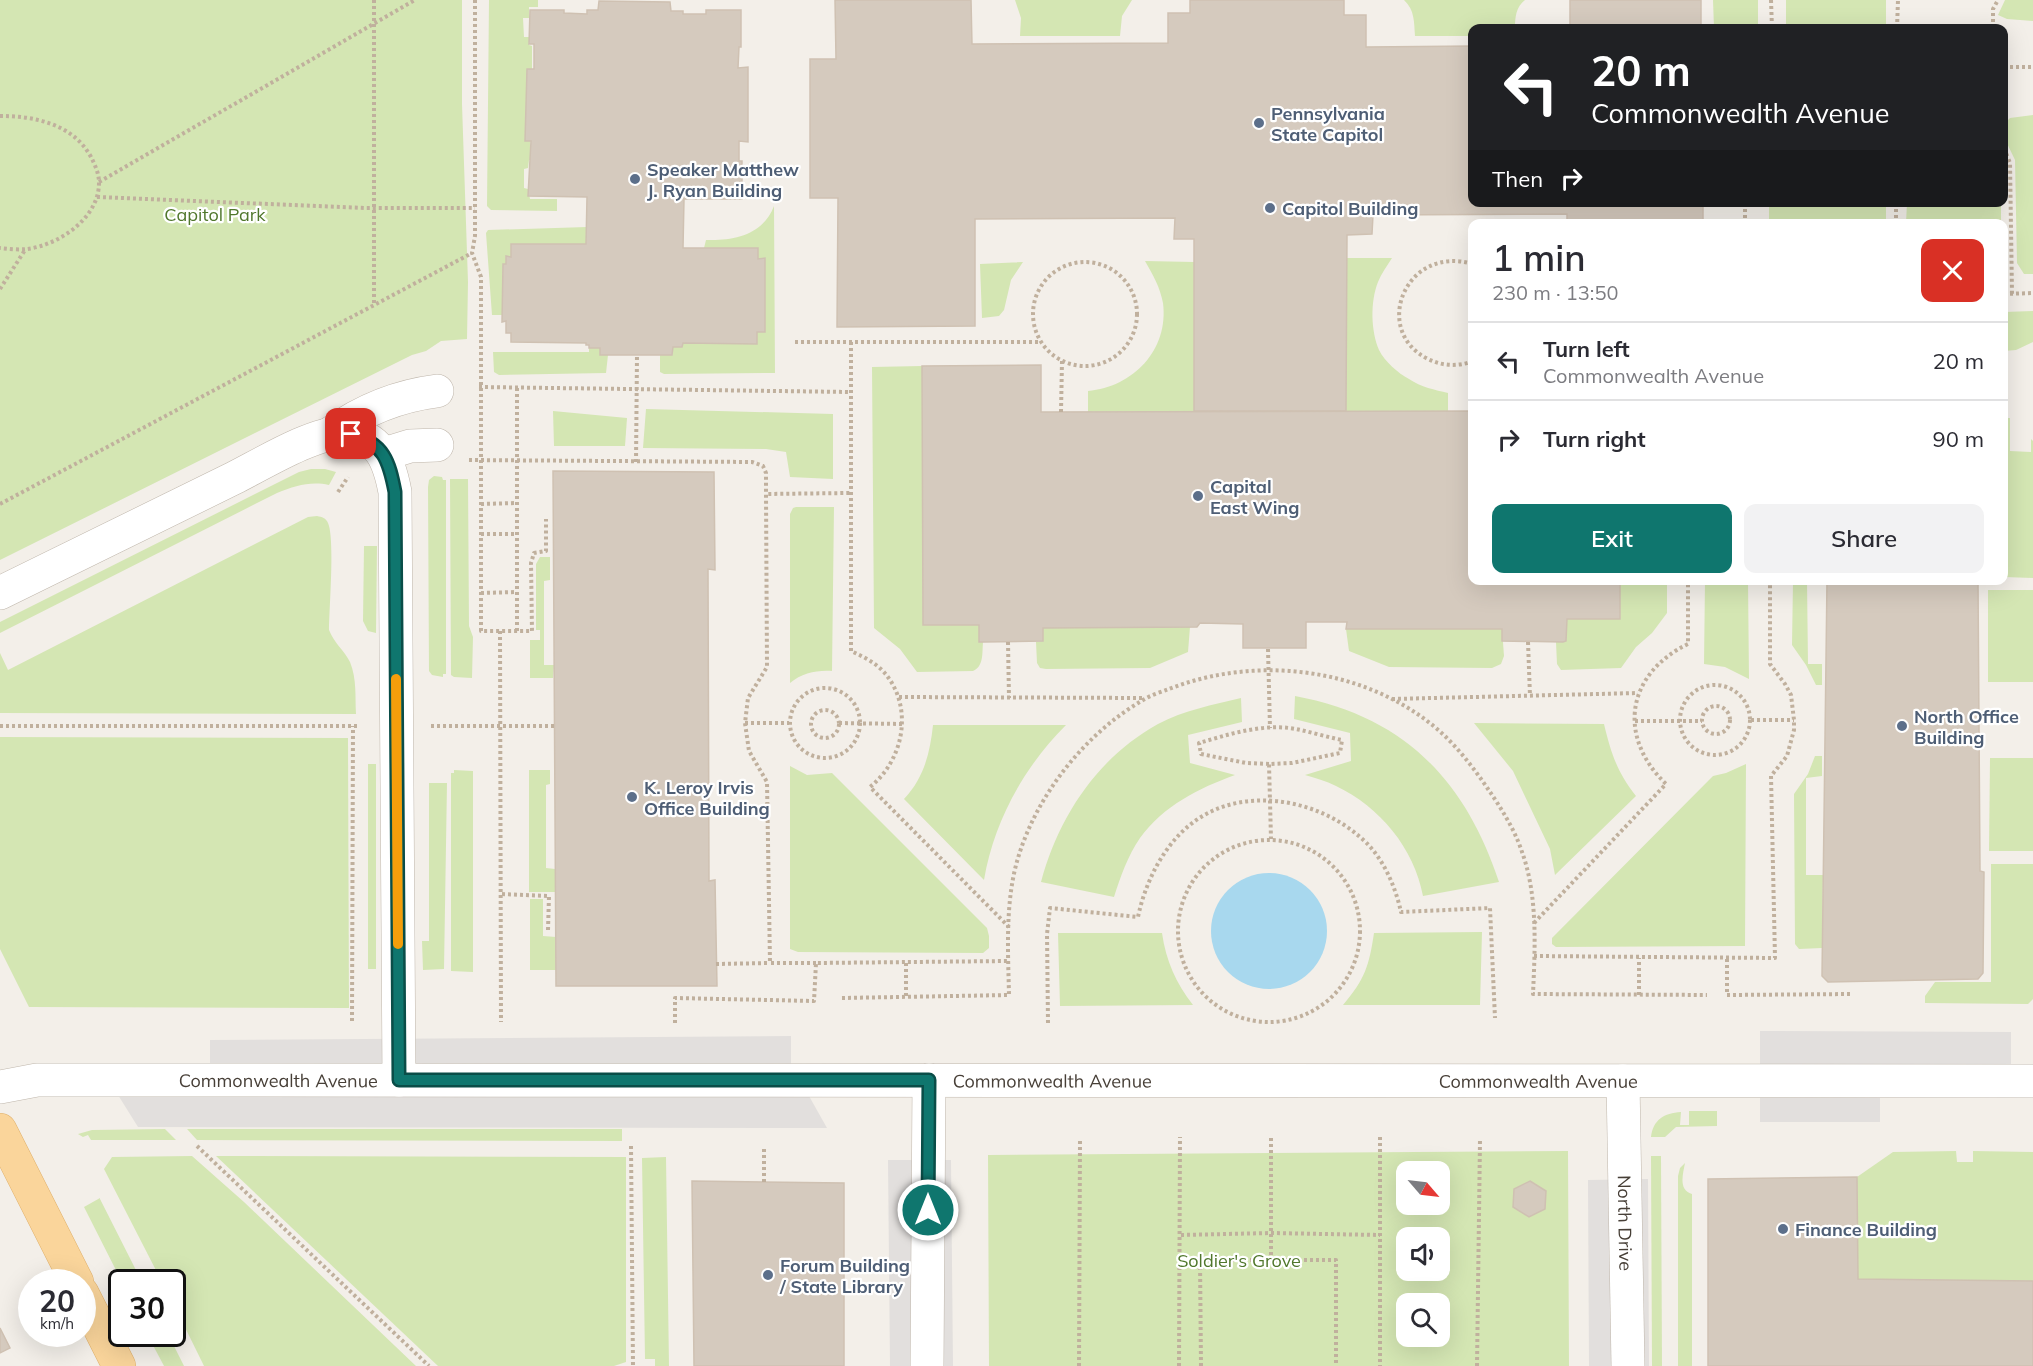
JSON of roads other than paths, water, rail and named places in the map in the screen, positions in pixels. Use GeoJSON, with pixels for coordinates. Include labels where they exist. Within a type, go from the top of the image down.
{"type":"FeatureCollection","features":[{"type":"Feature","properties":{"kind":"main road"},"geometry":{"type":"LineString","coordinates":[[0,1130],[70,1269]]}},
{"type":"Feature","properties":{"kind":"main road"},"geometry":{"type":"LineString","coordinates":[[96,1320],[120,1366]]}},
{"type":"Feature","properties":{"kind":"street"},"geometry":{"type":"LineString","coordinates":[[0,593],[282,454],[331,433],[368,410],[404,397],[437,391]]}},
{"type":"Feature","properties":{"kind":"street"},"geometry":{"type":"LineString","coordinates":[[331,433],[362,437],[378,447],[390,466],[395,492],[399,1080]]}},
{"type":"Feature","properties":{"kind":"street"},"geometry":{"type":"LineString","coordinates":[[384,454],[410,446],[437,445]]}},
{"type":"Feature","properties":{"kind":"street","name":"Commonwealth Avenue"},"geometry":{"type":"LineString","coordinates":[[0,1087],[37,1080],[2033,1081]]}},
{"type":"Feature","properties":{"kind":"street"},"geometry":{"type":"LineString","coordinates":[[927,1366],[929,1080]]}},
{"type":"Feature","properties":{"kind":"street","name":"North Drive"},"geometry":{"type":"LineString","coordinates":[[1623,1081],[1628,1366]]}},
{"type":"Feature","properties":{"kind":"water"},"geometry":{"type":"Polygon","coordinates":[[[1269,873],[1291,877],[1310,890],[1323,909],[1327,931],[1323,953],[1310,972],[1291,985],[1269,989],[1247,985],[1228,972],[1215,953],[1211,931],[1215,909],[1228,890],[1247,877],[1269,873]]]}},
{"type":"Feature","properties":{"kind":"place","name":"Pennsylvania State Capitol"},"geometry":{"type":"Point","coordinates":[1259,123]}},
{"type":"Feature","properties":{"kind":"place","name":"Speaker Matthew J. Ryan Building"},"geometry":{"type":"Point","coordinates":[635,179]}},
{"type":"Feature","properties":{"kind":"place","name":"Capitol Building"},"geometry":{"type":"Point","coordinates":[1270,208]}},
{"type":"Feature","properties":{"kind":"place","name":"Capital East Wing"},"geometry":{"type":"Point","coordinates":[1198,496]}},
{"type":"Feature","properties":{"kind":"place","name":"North Office Building"},"geometry":{"type":"Point","coordinates":[1902,726]}},
{"type":"Feature","properties":{"kind":"place","name":"K. Leroy Irvis Office Building"},"geometry":{"type":"Point","coordinates":[632,797]}},
{"type":"Feature","properties":{"kind":"place","name":"Finance Building"},"geometry":{"type":"Point","coordinates":[1783,1229]}},
{"type":"Feature","properties":{"kind":"place","name":"Forum Building / State Library"},"geometry":{"type":"Point","coordinates":[768,1275]}},
{"type":"Feature","properties":{"kind":"park label","name":"Capitol Park"},"geometry":{"type":"Point","coordinates":[215,214]}},
{"type":"Feature","properties":{"kind":"park label","name":"Soldier's Grove"},"geometry":{"type":"Point","coordinates":[1239,1260]}}]}
